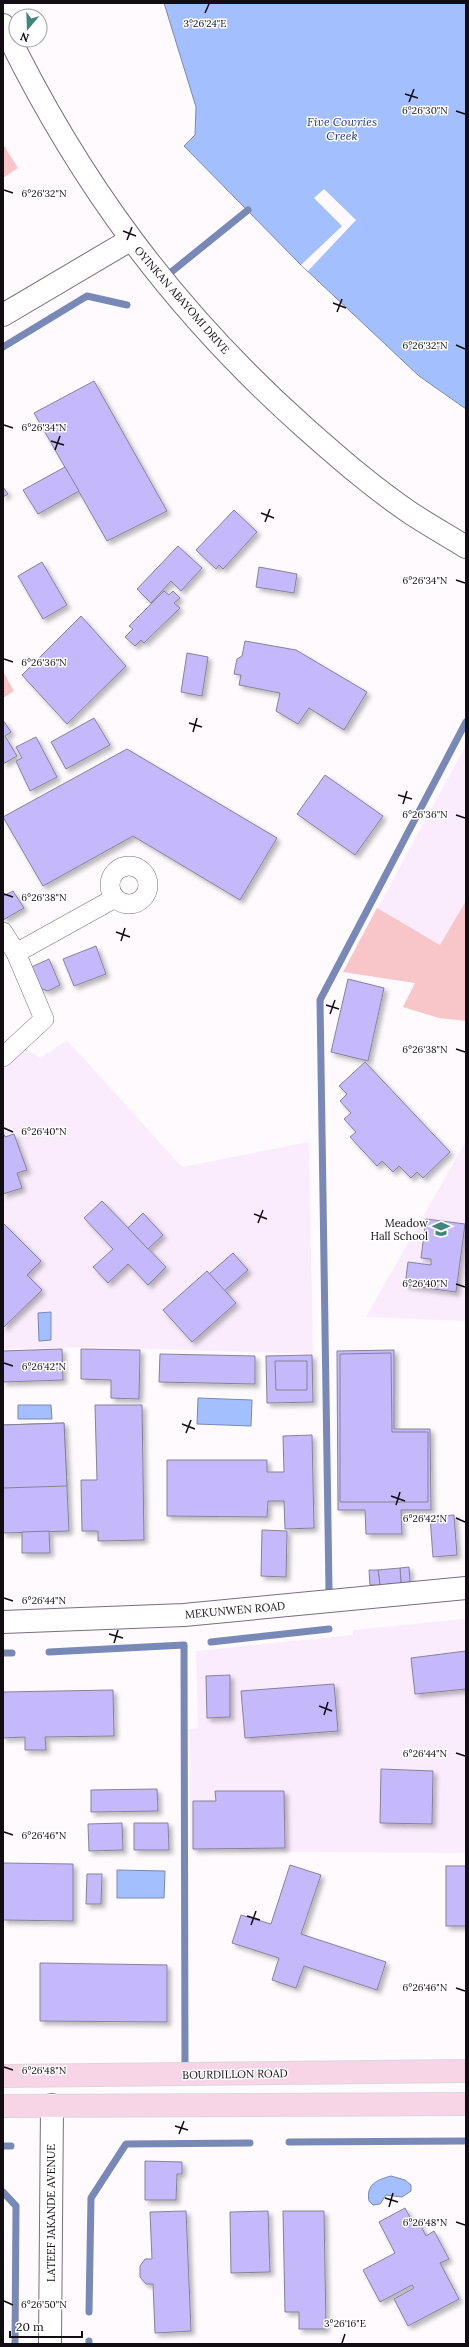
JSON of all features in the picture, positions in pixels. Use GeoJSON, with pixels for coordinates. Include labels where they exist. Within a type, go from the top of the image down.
{"type":"FeatureCollection","features":[{"type":"Feature","properties":{"kind":"main road","name":"BOURDILLON ROAD"},"geometry":{"type":"LineString","coordinates":[[3,2076],[466,2071]]}},
{"type":"Feature","properties":{"kind":"main road"},"geometry":{"type":"LineString","coordinates":[[3,2106],[466,2104]]}},
{"type":"Feature","properties":{"kind":"street","name":"OYINKAN ABAYOMI DRIVE"},"geometry":{"type":"LineString","coordinates":[[3,25],[28,77],[77,162],[130,240],[206,331],[274,400],[344,463],[411,513],[466,547]]}},
{"type":"Feature","properties":{"kind":"street"},"geometry":{"type":"LineString","coordinates":[[3,315],[130,240]]}},
{"type":"Feature","properties":{"kind":"street"},"geometry":{"type":"LineString","coordinates":[[16,953],[115,898]]}},
{"type":"Feature","properties":{"kind":"street"},"geometry":{"type":"LineString","coordinates":[[3,932],[16,953],[44,1019],[3,1057]]}},
{"type":"Feature","properties":{"kind":"street","name":"MEKUNWEN ROAD"},"geometry":{"type":"LineString","coordinates":[[3,1622],[184,1615],[466,1588]]}},
{"type":"Feature","properties":{"kind":"street","name":"LATEEF JAKANDE AVENUE"},"geometry":{"type":"LineString","coordinates":[[50,2344],[52,2105]]}},
{"type":"Feature","properties":{"kind":"shaded area"},"geometry":{"type":"Polygon","coordinates":[[[3,144],[18,168],[3,178],[3,144]]]}},
{"type":"Feature","properties":{"kind":"shaded area"},"geometry":{"type":"Polygon","coordinates":[[[3,671],[14,691],[3,698],[3,671]]]}},
{"type":"Feature","properties":{"kind":"shaded area"},"geometry":{"type":"Polygon","coordinates":[[[466,745],[466,1021],[439,1018],[403,1007],[415,983],[343,972],[466,745]]]}},
{"type":"Feature","properties":{"kind":"shaded area"},"geometry":{"type":"Polygon","coordinates":[[[466,901],[466,1021],[439,1018],[403,1007],[415,983],[343,972],[377,908],[440,945],[466,901]]]}},
{"type":"Feature","properties":{"kind":"shaded area"},"geometry":{"type":"Polygon","coordinates":[[[6,1038],[41,1058],[67,1040],[182,1167],[309,1142],[313,1354],[95,1347],[3,1349],[3,1041],[6,1038]]]}},
{"type":"Feature","properties":{"kind":"shaded area","name":"Meadow Hall School"},"geometry":{"type":"Polygon","coordinates":[[[466,1141],[466,1321],[366,1317],[466,1141]]]}},
{"type":"Feature","properties":{"kind":"shaded area"},"geometry":{"type":"Polygon","coordinates":[[[466,1619],[466,1853],[191,1851],[189,1729],[198,1728],[196,1651],[353,1635],[353,1630],[466,1619]]]}},
{"type":"Feature","properties":{"kind":"water","name":"Five Cowries Creek"},"geometry":{"type":"Polygon","coordinates":[[[164,3],[466,3],[466,409],[419,376],[301,265],[184,146],[195,135],[196,107],[164,3]]]}},
{"type":"Feature","properties":{"kind":"water"},"geometry":{"type":"Polygon","coordinates":[[[51,1312],[51,1340],[39,1341],[38,1313],[51,1312]]]}},
{"type":"Feature","properties":{"kind":"water"},"geometry":{"type":"Polygon","coordinates":[[[198,1398],[252,1400],[251,1426],[197,1424],[198,1398]]]}},
{"type":"Feature","properties":{"kind":"water"},"geometry":{"type":"Polygon","coordinates":[[[18,1405],[51,1405],[52,1419],[18,1419],[18,1405]]]}},
{"type":"Feature","properties":{"kind":"water"},"geometry":{"type":"Polygon","coordinates":[[[117,1870],[165,1871],[164,1898],[117,1898],[117,1870]]]}},
{"type":"Feature","properties":{"kind":"water"},"geometry":{"type":"Polygon","coordinates":[[[391,2176],[405,2180],[411,2185],[411,2191],[402,2197],[386,2195],[380,2204],[373,2205],[369,2201],[368,2195],[371,2187],[377,2181],[391,2176]]]}},
{"type":"Feature","properties":{"kind":"pier"},"geometry":{"type":"Polygon","coordinates":[[[324,189],[356,220],[308,271],[301,265],[342,226],[314,198],[324,189]]]}},
{"type":"Feature","properties":{"kind":"building"},"geometry":{"type":"Polygon","coordinates":[[[94,381],[167,511],[107,541],[34,413],[94,381]]]}},
{"type":"Feature","properties":{"kind":"building"},"geometry":{"type":"Polygon","coordinates":[[[65,467],[79,491],[38,514],[23,490],[65,467]]]}},
{"type":"Feature","properties":{"kind":"building"},"geometry":{"type":"Polygon","coordinates":[[[3,487],[8,494],[3,497],[3,487]]]}},
{"type":"Feature","properties":{"kind":"building"},"geometry":{"type":"Polygon","coordinates":[[[234,510],[257,532],[223,569],[219,565],[216,569],[196,550],[234,510]]]}},
{"type":"Feature","properties":{"kind":"building"},"geometry":{"type":"Polygon","coordinates":[[[178,546],[202,568],[181,591],[171,581],[151,603],[137,589],[178,546]]]}},
{"type":"Feature","properties":{"kind":"building"},"geometry":{"type":"Polygon","coordinates":[[[42,562],[67,605],[43,619],[18,576],[42,562]]]}},
{"type":"Feature","properties":{"kind":"building"},"geometry":{"type":"Polygon","coordinates":[[[259,567],[297,574],[294,593],[256,587],[259,567]]]}},
{"type":"Feature","properties":{"kind":"building"},"geometry":{"type":"Polygon","coordinates":[[[164,591],[169,595],[173,591],[180,598],[174,603],[180,608],[144,643],[141,640],[135,646],[125,637],[133,629],[129,626],[164,591]]]}},
{"type":"Feature","properties":{"kind":"building"},"geometry":{"type":"Polygon","coordinates":[[[81,616],[126,666],[67,724],[22,675],[81,616]]]}},
{"type":"Feature","properties":{"kind":"building"},"geometry":{"type":"Polygon","coordinates":[[[245,641],[296,650],[367,692],[344,730],[309,708],[298,724],[276,711],[280,693],[239,685],[241,675],[234,674],[237,659],[242,656],[245,641]]]}},
{"type":"Feature","properties":{"kind":"building"},"geometry":{"type":"Polygon","coordinates":[[[187,653],[208,657],[202,696],[181,692],[187,653]]]}},
{"type":"Feature","properties":{"kind":"building"},"geometry":{"type":"Polygon","coordinates":[[[94,718],[110,745],[66,769],[51,742],[94,718]]]}},
{"type":"Feature","properties":{"kind":"building"},"geometry":{"type":"Polygon","coordinates":[[[3,720],[11,732],[5,736],[17,756],[3,764],[3,720]]]}},
{"type":"Feature","properties":{"kind":"building"},"geometry":{"type":"Polygon","coordinates":[[[36,737],[57,777],[30,791],[16,761],[22,758],[16,747],[36,737]]]}},
{"type":"Feature","properties":{"kind":"building"},"geometry":{"type":"Polygon","coordinates":[[[127,749],[277,838],[240,900],[133,836],[43,886],[3,817],[127,749]]]}},
{"type":"Feature","properties":{"kind":"building"},"geometry":{"type":"Polygon","coordinates":[[[325,775],[383,816],[355,855],[297,814],[325,775]]]}},
{"type":"Feature","properties":{"kind":"building"},"geometry":{"type":"Polygon","coordinates":[[[13,891],[24,908],[3,920],[3,896],[13,891]]]}},
{"type":"Feature","properties":{"kind":"building"},"geometry":{"type":"Polygon","coordinates":[[[96,946],[106,974],[74,986],[63,959],[96,946]]]}},
{"type":"Feature","properties":{"kind":"building"},"geometry":{"type":"Polygon","coordinates":[[[49,959],[60,985],[48,991],[35,986],[27,969],[49,959]]]}},
{"type":"Feature","properties":{"kind":"building"},"geometry":{"type":"Polygon","coordinates":[[[348,979],[384,988],[368,1061],[331,1052],[348,979]]]}},
{"type":"Feature","properties":{"kind":"building"},"geometry":{"type":"Polygon","coordinates":[[[365,1062],[450,1152],[423,1178],[417,1172],[411,1178],[399,1166],[393,1172],[382,1161],[377,1166],[350,1137],[356,1132],[344,1119],[351,1113],[340,1101],[347,1094],[339,1086],[365,1062]]]}},
{"type":"Feature","properties":{"kind":"building"},"geometry":{"type":"Polygon","coordinates":[[[3,1132],[5,1137],[14,1134],[27,1170],[17,1173],[22,1188],[3,1194],[3,1132]]]}},
{"type":"Feature","properties":{"kind":"building"},"geometry":{"type":"Polygon","coordinates":[[[102,1201],[166,1267],[148,1285],[128,1264],[108,1283],[93,1267],[113,1249],[84,1218],[102,1201]]]}},
{"type":"Feature","properties":{"kind":"building"},"geometry":{"type":"Polygon","coordinates":[[[143,1213],[163,1235],[148,1249],[128,1228],[143,1213]]]}},
{"type":"Feature","properties":{"kind":"building"},"geometry":{"type":"Polygon","coordinates":[[[426,1219],[465,1224],[456,1292],[405,1285],[408,1262],[431,1265],[431,1259],[421,1258],[426,1219]]]}},
{"type":"Feature","properties":{"kind":"building"},"geometry":{"type":"Polygon","coordinates":[[[3,1223],[41,1261],[27,1275],[42,1290],[3,1328],[3,1223]]]}},
{"type":"Feature","properties":{"kind":"building"},"geometry":{"type":"Polygon","coordinates":[[[233,1253],[248,1270],[224,1291],[209,1274],[233,1253]]]}},
{"type":"Feature","properties":{"kind":"building"},"geometry":{"type":"Polygon","coordinates":[[[207,1271],[236,1303],[192,1342],[163,1310],[207,1271]]]}},
{"type":"Feature","properties":{"kind":"building"},"geometry":{"type":"Polygon","coordinates":[[[62,1349],[63,1380],[3,1382],[3,1351],[62,1349]]]}},
{"type":"Feature","properties":{"kind":"building"},"geometry":{"type":"Polygon","coordinates":[[[81,1349],[140,1350],[139,1399],[111,1398],[111,1380],[81,1379],[81,1349]]]}},
{"type":"Feature","properties":{"kind":"building"},"geometry":{"type":"Polygon","coordinates":[[[394,1350],[394,1429],[430,1429],[431,1510],[401,1510],[402,1534],[366,1534],[365,1510],[338,1510],[337,1351],[394,1350]]]}},
{"type":"Feature","properties":{"kind":"building"},"geometry":{"type":"Polygon","coordinates":[[[391,1353],[392,1432],[428,1432],[428,1502],[340,1502],[340,1354],[391,1353]]]}},
{"type":"Feature","properties":{"kind":"building"},"geometry":{"type":"Polygon","coordinates":[[[160,1354],[255,1356],[255,1384],[159,1382],[160,1354]]]}},
{"type":"Feature","properties":{"kind":"building"},"geometry":{"type":"Polygon","coordinates":[[[312,1355],[313,1402],[267,1403],[266,1356],[312,1355]]]}},
{"type":"Feature","properties":{"kind":"building"},"geometry":{"type":"Polygon","coordinates":[[[275,1361],[307,1361],[307,1390],[276,1390],[275,1361]]]}},
{"type":"Feature","properties":{"kind":"building"},"geometry":{"type":"Polygon","coordinates":[[[95,1405],[142,1405],[144,1540],[98,1541],[98,1531],[82,1531],[81,1480],[97,1480],[95,1405]]]}},
{"type":"Feature","properties":{"kind":"building"},"geometry":{"type":"Polygon","coordinates":[[[64,1423],[69,1531],[3,1533],[3,1425],[64,1423]]]}},
{"type":"Feature","properties":{"kind":"building"},"geometry":{"type":"Polygon","coordinates":[[[64,1423],[67,1486],[3,1488],[3,1425],[64,1423]]]}},
{"type":"Feature","properties":{"kind":"building"},"geometry":{"type":"Polygon","coordinates":[[[312,1435],[314,1528],[285,1529],[284,1501],[268,1501],[267,1517],[167,1516],[167,1460],[267,1460],[267,1472],[284,1472],[283,1436],[312,1435]]]}},
{"type":"Feature","properties":{"kind":"building"},"geometry":{"type":"Polygon","coordinates":[[[454,1515],[457,1555],[433,1557],[430,1517],[454,1515]]]}},
{"type":"Feature","properties":{"kind":"building"},"geometry":{"type":"Polygon","coordinates":[[[262,1530],[287,1531],[286,1577],[261,1576],[262,1530]]]}},
{"type":"Feature","properties":{"kind":"building"},"geometry":{"type":"Polygon","coordinates":[[[49,1531],[50,1553],[22,1553],[22,1532],[49,1531]]]}},
{"type":"Feature","properties":{"kind":"building"},"geometry":{"type":"Polygon","coordinates":[[[409,1567],[410,1582],[401,1583],[400,1568],[409,1567]]]}},
{"type":"Feature","properties":{"kind":"building"},"geometry":{"type":"Polygon","coordinates":[[[400,1568],[401,1583],[380,1585],[378,1570],[400,1568]]]}},
{"type":"Feature","properties":{"kind":"building"},"geometry":{"type":"Polygon","coordinates":[[[369,1570],[378,1570],[380,1585],[370,1585],[369,1570]]]}},
{"type":"Feature","properties":{"kind":"building"},"geometry":{"type":"Polygon","coordinates":[[[466,1651],[466,1689],[415,1694],[411,1658],[466,1651]]]}},
{"type":"Feature","properties":{"kind":"building"},"geometry":{"type":"Polygon","coordinates":[[[230,1675],[230,1717],[207,1718],[206,1676],[230,1675]]]}},
{"type":"Feature","properties":{"kind":"building"},"geometry":{"type":"Polygon","coordinates":[[[334,1684],[338,1731],[245,1738],[241,1691],[334,1684]]]}},
{"type":"Feature","properties":{"kind":"building"},"geometry":{"type":"Polygon","coordinates":[[[113,1690],[114,1736],[45,1737],[46,1750],[25,1750],[25,1737],[3,1738],[3,1692],[113,1690]]]}},
{"type":"Feature","properties":{"kind":"building"},"geometry":{"type":"Polygon","coordinates":[[[381,1769],[433,1771],[432,1824],[380,1823],[381,1769]]]}},
{"type":"Feature","properties":{"kind":"building"},"geometry":{"type":"Polygon","coordinates":[[[157,1789],[158,1811],[91,1812],[91,1790],[157,1789]]]}},
{"type":"Feature","properties":{"kind":"building"},"geometry":{"type":"Polygon","coordinates":[[[215,1791],[284,1791],[285,1848],[193,1849],[193,1801],[216,1801],[215,1791]]]}},
{"type":"Feature","properties":{"kind":"building"},"geometry":{"type":"Polygon","coordinates":[[[122,1823],[123,1850],[89,1851],[88,1824],[122,1823]]]}},
{"type":"Feature","properties":{"kind":"building"},"geometry":{"type":"Polygon","coordinates":[[[134,1823],[168,1823],[169,1850],[134,1850],[134,1823]]]}},
{"type":"Feature","properties":{"kind":"building"},"geometry":{"type":"Polygon","coordinates":[[[3,1863],[73,1864],[73,1921],[3,1920],[3,1863]]]}},
{"type":"Feature","properties":{"kind":"building"},"geometry":{"type":"Polygon","coordinates":[[[290,1865],[321,1875],[301,1934],[386,1962],[377,1990],[304,1966],[296,1988],[272,1980],[279,1958],[232,1943],[241,1915],[271,1924],[290,1865]]]}},
{"type":"Feature","properties":{"kind":"building"},"geometry":{"type":"Polygon","coordinates":[[[446,1866],[466,1866],[466,1926],[446,1926],[446,1866]]]}},
{"type":"Feature","properties":{"kind":"building"},"geometry":{"type":"Polygon","coordinates":[[[87,1874],[102,1874],[101,1904],[86,1904],[87,1874]]]}},
{"type":"Feature","properties":{"kind":"building"},"geometry":{"type":"Polygon","coordinates":[[[40,1963],[167,1965],[167,2022],[40,2021],[40,1963]]]}},
{"type":"Feature","properties":{"kind":"building"},"geometry":{"type":"Polygon","coordinates":[[[145,2161],[182,2162],[182,2174],[177,2174],[176,2200],[145,2200],[145,2161]]]}},
{"type":"Feature","properties":{"kind":"building"},"geometry":{"type":"Polygon","coordinates":[[[405,2208],[413,2223],[418,2220],[426,2236],[434,2231],[449,2259],[440,2263],[459,2299],[408,2326],[394,2299],[414,2288],[412,2285],[380,2302],[363,2270],[395,2253],[379,2222],[405,2208]]]}},
{"type":"Feature","properties":{"kind":"building"},"geometry":{"type":"Polygon","coordinates":[[[186,2211],[191,2331],[155,2333],[153,2284],[146,2284],[140,2277],[140,2266],[145,2259],[152,2259],[150,2212],[186,2211]]]}},
{"type":"Feature","properties":{"kind":"building"},"geometry":{"type":"Polygon","coordinates":[[[268,2211],[270,2272],[231,2273],[230,2212],[268,2211]]]}},
{"type":"Feature","properties":{"kind":"building"},"geometry":{"type":"Polygon","coordinates":[[[283,2211],[324,2211],[326,2329],[299,2329],[299,2312],[285,2312],[283,2211]]]}},
{"type":"Feature","properties":{"kind":"waterway"},"geometry":{"type":"LineString","coordinates":[[170,273],[248,210]]}},
{"type":"Feature","properties":{"kind":"waterway"},"geometry":{"type":"LineString","coordinates":[[3,347],[87,296],[127,305]]}},
{"type":"Feature","properties":{"kind":"waterway"},"geometry":{"type":"LineString","coordinates":[[329,1590],[320,1000],[466,722]]}},
{"type":"Feature","properties":{"kind":"waterway"},"geometry":{"type":"LineString","coordinates":[[211,1642],[329,1629]]}},
{"type":"Feature","properties":{"kind":"waterway"},"geometry":{"type":"LineString","coordinates":[[49,1652],[184,1645],[185,2067]]}},
{"type":"Feature","properties":{"kind":"waterway"},"geometry":{"type":"LineString","coordinates":[[3,1653],[12,1653]]}},
{"type":"Feature","properties":{"kind":"waterway"},"geometry":{"type":"LineString","coordinates":[[289,2142],[466,2141]]}},
{"type":"Feature","properties":{"kind":"waterway"},"geometry":{"type":"LineString","coordinates":[[89,2312],[91,2198],[126,2144],[250,2143]]}},
{"type":"Feature","properties":{"kind":"waterway"},"geometry":{"type":"LineString","coordinates":[[3,2146],[11,2146]]}},
{"type":"Feature","properties":{"kind":"waterway"},"geometry":{"type":"LineString","coordinates":[[3,2192],[16,2206],[15,2344]]}},
{"type":"Feature","properties":{"kind":"place","name":"Meadow Hall School"},"geometry":{"type":"Point","coordinates":[441,1229]}}]}
